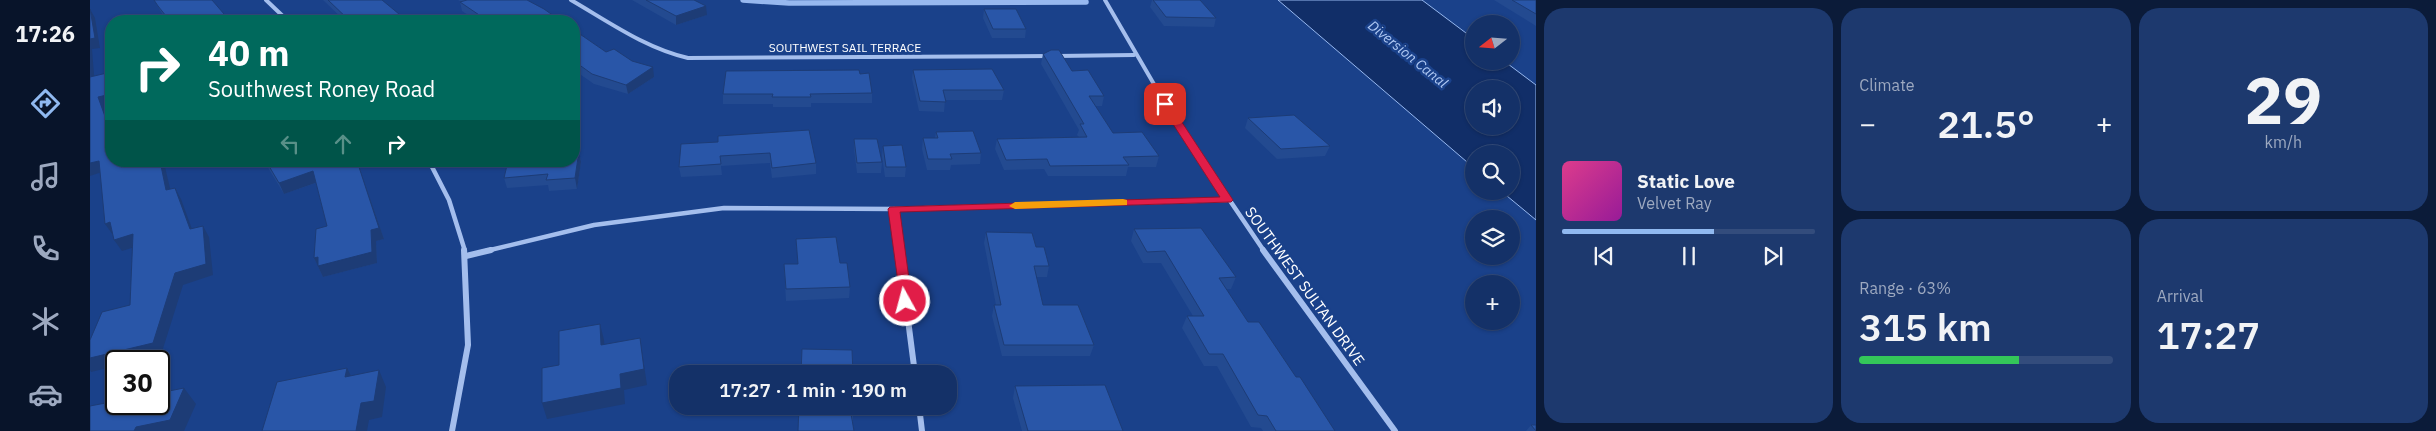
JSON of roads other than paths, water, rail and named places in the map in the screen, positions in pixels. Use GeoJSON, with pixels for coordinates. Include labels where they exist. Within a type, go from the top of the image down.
{"type":"FeatureCollection","features":[{"type":"Feature","properties":{"kind":"street"},"geometry":{"type":"LineString","coordinates":[[266,0],[282,15]]}},
{"type":"Feature","properties":{"kind":"street","name":"SOUTHWEST SAIL TERRACE"},"geometry":{"type":"LineString","coordinates":[[571,0],[655,47],[674,56],[688,58],[1134,56]]}},
{"type":"Feature","properties":{"kind":"street","name":"SOUTHWEST SULTAN DRIVE"},"geometry":{"type":"LineString","coordinates":[[1105,0],[1134,56],[1227,200],[1395,431]]}},
{"type":"Feature","properties":{"kind":"street"},"geometry":{"type":"LineString","coordinates":[[432,167],[449,200],[466,256],[468,345],[452,431]]}},
{"type":"Feature","properties":{"kind":"street"},"geometry":{"type":"LineString","coordinates":[[466,256],[594,225],[724,208],[894,209],[1227,200]]}},
{"type":"Feature","properties":{"kind":"street"},"geometry":{"type":"LineString","coordinates":[[894,209],[914,365]]}},
{"type":"Feature","properties":{"kind":"street"},"geometry":{"type":"LineString","coordinates":[[920,415],[922,431]]}},
{"type":"Feature","properties":{"kind":"water","name":"Diversion Canal"},"geometry":{"type":"Polygon","coordinates":[[[1278,0],[1422,0],[1465,32],[1465,70],[1516,70],[1536,85],[1536,220],[1512,200],[1520,200],[1520,145],[1465,145],[1465,160],[1278,0]]]}},
{"type":"Feature","properties":{"kind":"waterway"},"geometry":{"type":"LineString","coordinates":[[743,0],[789,3],[1086,2]]}}]}
